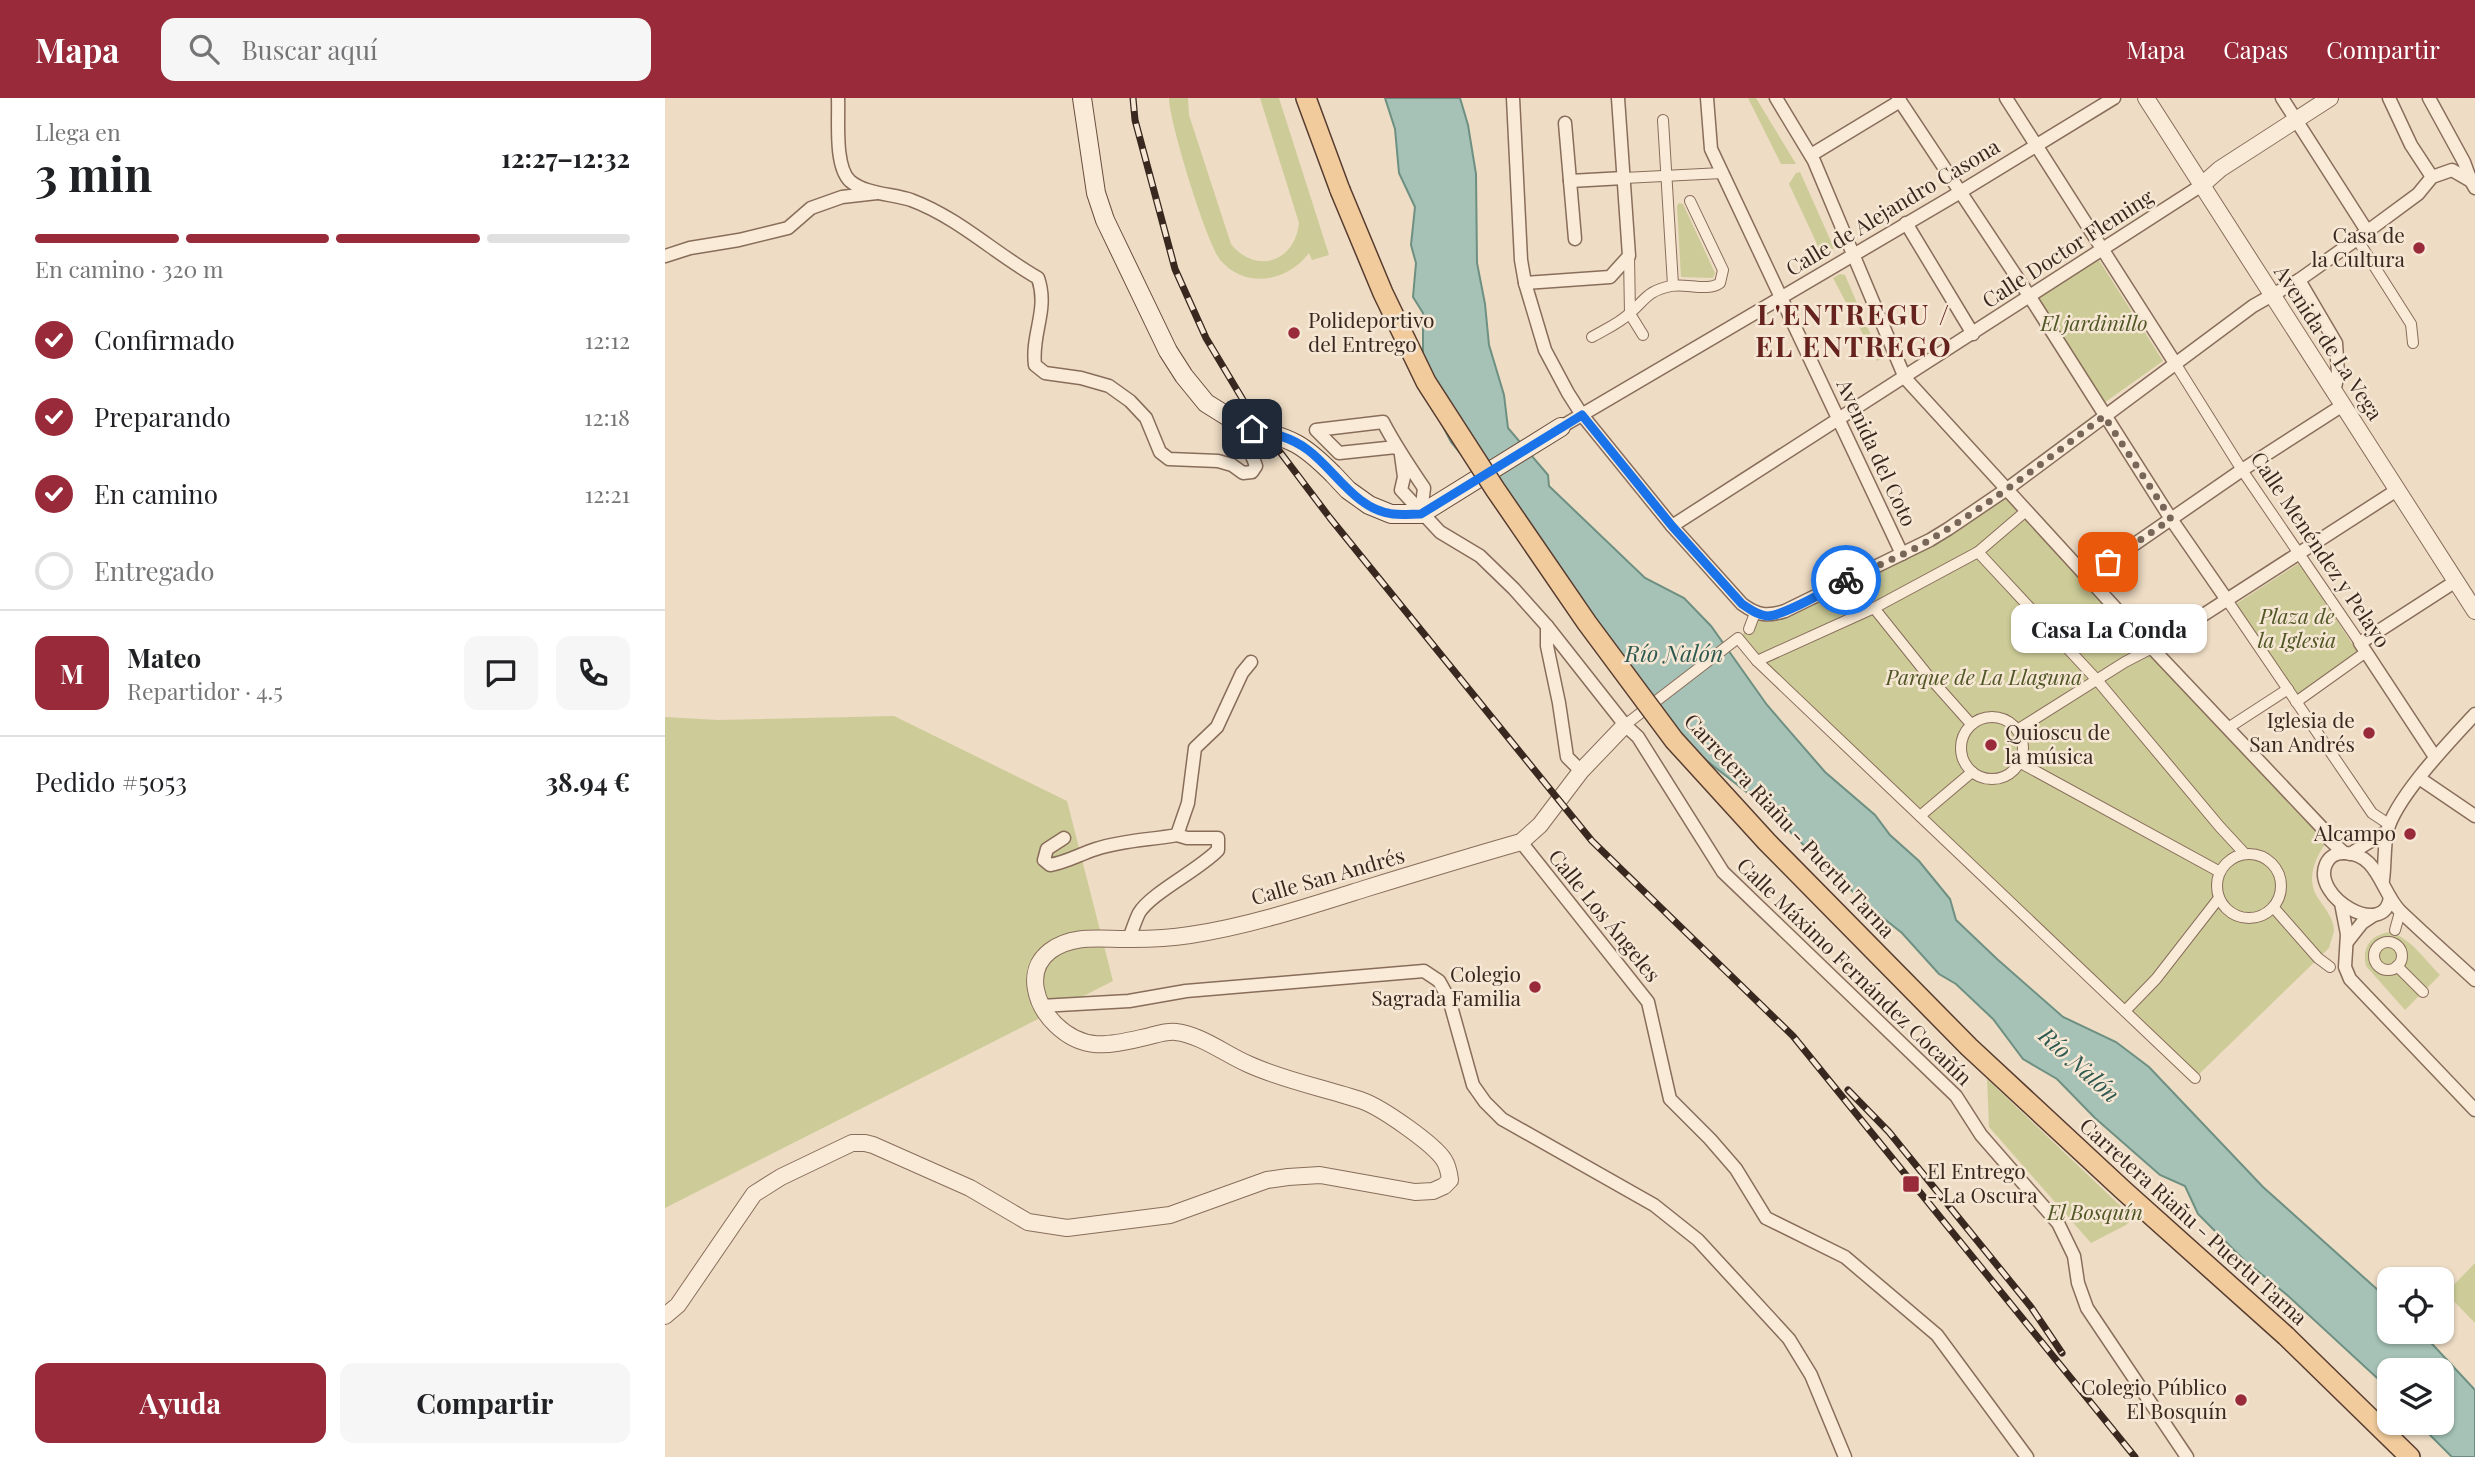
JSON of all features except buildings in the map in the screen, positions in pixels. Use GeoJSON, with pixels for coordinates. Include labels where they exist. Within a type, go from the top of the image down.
{"type":"FeatureCollection","features":[{"type":"Feature","properties":{"kind":"main road"},"geometry":{"type":"LineString","coordinates":[[1082,98],[1096,194],[1105,220],[1168,351],[1184,376],[1206,402],[1245,426],[1283,436],[1307,449],[1349,490],[1369,505],[1391,514],[1421,514],[1561,427]]}},
{"type":"Feature","properties":{"kind":"main road","name":"Carretera Riañu - Puertu Tarna"},"geometry":{"type":"LineString","coordinates":[[1306,98],[1340,190],[1383,293],[1426,382],[1495,489],[1587,622],[1674,740],[1767,842],[1969,1046],[2285,1336],[2410,1457]]}},
{"type":"Feature","properties":{"kind":"street"},"geometry":{"type":"LineString","coordinates":[[838,98],[840,164],[850,181],[878,193],[908,199],[943,214],[1004,258],[1038,278],[1043,293],[1033,351],[1035,365],[1045,373],[1081,378],[1109,386],[1130,401],[1146,418],[1160,452],[1169,459],[1218,461],[1232,465],[1243,473],[1252,472],[1256,466],[1251,451],[1241,437],[1245,426]]}},
{"type":"Feature","properties":{"kind":"street"},"geometry":{"type":"LineString","coordinates":[[1513,98],[1521,260],[1545,350],[1582,415],[1672,526],[1742,604],[1755,613],[1769,616],[1939,535],[2007,489],[2253,306],[2299,280],[2362,235],[2418,194],[2432,177],[2452,170],[2473,184]]}},
{"type":"Feature","properties":{"kind":"street"},"geometry":{"type":"LineString","coordinates":[[1618,98],[1629,256],[1630,314],[1643,335]]}},
{"type":"Feature","properties":{"kind":"street","name":"Avenida del Coto"},"geometry":{"type":"LineString","coordinates":[[1707,98],[1711,149],[1902,554]]}},
{"type":"Feature","properties":{"kind":"street"},"geometry":{"type":"LineString","coordinates":[[1776,98],[1811,155],[1905,378],[2329,839],[2347,853],[2364,860],[2383,880]]}},
{"type":"Feature","properties":{"kind":"street"},"geometry":{"type":"LineString","coordinates":[[2006,98],[2175,363]]}},
{"type":"Feature","properties":{"kind":"street","name":"Calle de Alejandro Casona"},"geometry":{"type":"LineString","coordinates":[[1561,427],[2114,98]]}},
{"type":"Feature","properties":{"kind":"street","name":"Avenida de La Vega"},"geometry":{"type":"LineString","coordinates":[[2146,98],[2475,611]]}},
{"type":"Feature","properties":{"kind":"street"},"geometry":{"type":"LineString","coordinates":[[2282,98],[2411,324],[2413,343]]}},
{"type":"Feature","properties":{"kind":"street"},"geometry":{"type":"LineString","coordinates":[[2201,185],[2220,169],[2330,98]]}},
{"type":"Feature","properties":{"kind":"street"},"geometry":{"type":"LineString","coordinates":[[2389,98],[2411,145],[2432,177]]}},
{"type":"Feature","properties":{"kind":"street"},"geometry":{"type":"LineString","coordinates":[[2429,98],[2473,184]]}},
{"type":"Feature","properties":{"kind":"street"},"geometry":{"type":"LineString","coordinates":[[1811,155],[1899,99],[2171,519],[2372,813],[2389,828]]}},
{"type":"Feature","properties":{"kind":"street"},"geometry":{"type":"LineString","coordinates":[[1663,120],[1673,285]]}},
{"type":"Feature","properties":{"kind":"street"},"geometry":{"type":"LineString","coordinates":[[1565,123],[1575,239]]}},
{"type":"Feature","properties":{"kind":"street"},"geometry":{"type":"LineString","coordinates":[[1570,181],[1722,173]]}},
{"type":"Feature","properties":{"kind":"street","name":"Calle Doctor Fleming"},"geometry":{"type":"LineString","coordinates":[[1672,526],[2201,185]]}},
{"type":"Feature","properties":{"kind":"street"},"geometry":{"type":"LineString","coordinates":[[665,256],[690,248],[787,228],[811,208],[821,204],[842,197],[878,193]]}},
{"type":"Feature","properties":{"kind":"street"},"geometry":{"type":"LineString","coordinates":[[1592,337],[1630,314],[1648,295],[1673,285],[1713,287],[1720,283],[1723,275],[1690,201]]}},
{"type":"Feature","properties":{"kind":"street"},"geometry":{"type":"LineString","coordinates":[[1906,223],[1973,334]]}},
{"type":"Feature","properties":{"kind":"street"},"geometry":{"type":"LineString","coordinates":[[1525,283],[1610,277],[1629,256]]}},
{"type":"Feature","properties":{"kind":"street"},"geometry":{"type":"LineString","coordinates":[[2087,577],[2242,470],[2339,398],[2336,343],[2299,280]]}},
{"type":"Feature","properties":{"kind":"street","name":"Calle Menéndez y Pelayo"},"geometry":{"type":"LineString","coordinates":[[2175,363],[2242,470],[2435,757]]}},
{"type":"Feature","properties":{"kind":"street"},"geometry":{"type":"LineString","coordinates":[[1399,451],[1339,453],[1316,429],[1383,422],[1424,488],[1421,514]]}},
{"type":"Feature","properties":{"kind":"street","name":"Calle Máximo Fernández Cocañín"},"geometry":{"type":"LineString","coordinates":[[1399,451],[1404,477],[1401,490],[1440,532],[1480,556],[1547,626],[1630,721],[1723,872],[1956,1096],[1981,1135],[2058,1223],[2074,1256],[2078,1283],[2087,1308],[2187,1457]]}},
{"type":"Feature","properties":{"kind":"street"},"geometry":{"type":"LineString","coordinates":[[2017,730],[2152,648],[2397,490]]}},
{"type":"Feature","properties":{"kind":"street"},"geometry":{"type":"LineString","coordinates":[[1757,660],[1874,608],[1978,552],[2026,511]]}},
{"type":"Feature","properties":{"kind":"street"},"geometry":{"type":"LineString","coordinates":[[1978,552],[2097,680],[2245,854]]}},
{"type":"Feature","properties":{"kind":"street"},"geometry":{"type":"LineString","coordinates":[[2296,702],[2363,647],[2456,581]]}},
{"type":"Feature","properties":{"kind":"street"},"geometry":{"type":"LineString","coordinates":[[1874,608],[1971,724]]}},
{"type":"Feature","properties":{"kind":"street"},"geometry":{"type":"LineString","coordinates":[[1749,629],[1755,613]]}},
{"type":"Feature","properties":{"kind":"street"},"geometry":{"type":"LineString","coordinates":[[1547,626],[1547,646],[1567,757],[1581,771]]}},
{"type":"Feature","properties":{"kind":"street"},"geometry":{"type":"LineString","coordinates":[[1630,721],[1738,638],[1757,660],[2195,1078]]}},
{"type":"Feature","properties":{"kind":"street"},"geometry":{"type":"LineString","coordinates":[[1177,835],[1188,803],[1195,748],[1217,727],[1242,673],[1251,662]]}},
{"type":"Feature","properties":{"kind":"street"},"geometry":{"type":"LineString","coordinates":[[2228,728],[2288,689]]}},
{"type":"Feature","properties":{"kind":"street"},"geometry":{"type":"LineString","coordinates":[[2475,714],[2435,757],[2396,811],[2389,828],[2383,880],[2388,902],[2475,980]]}},
{"type":"Feature","properties":{"kind":"street"},"geometry":{"type":"LineString","coordinates":[[1990,716],[2000,718],[2017,730],[2023,746],[2019,762],[2014,769],[1998,778],[1980,776],[1965,764],[1961,743],[1971,724],[1990,716]]}},
{"type":"Feature","properties":{"kind":"street","name":"Calle San Andrés"},"geometry":{"type":"LineString","coordinates":[[1041,1006],[1035,989],[1042,960],[1048,952],[1069,940],[1189,935],[1261,920],[1521,842],[1540,825],[1581,771],[1630,721]]}},
{"type":"Feature","properties":{"kind":"street"},"geometry":{"type":"LineString","coordinates":[[2019,762],[2220,872]]}},
{"type":"Feature","properties":{"kind":"street"},"geometry":{"type":"LineString","coordinates":[[1920,816],[1972,772]]}},
{"type":"Feature","properties":{"kind":"street"},"geometry":{"type":"LineString","coordinates":[[2419,778],[2475,816]]}},
{"type":"Feature","properties":{"kind":"street"},"geometry":{"type":"LineString","coordinates":[[2328,860],[2338,853],[2347,853],[2389,828]]}},
{"type":"Feature","properties":{"kind":"street"},"geometry":{"type":"LineString","coordinates":[[1064,838],[1047,849],[1044,859],[1050,865],[1095,849],[1148,837],[1177,835],[1187,838],[1218,838],[1218,850],[1205,863],[1178,880],[1140,911],[1129,939]]}},
{"type":"Feature","properties":{"kind":"street"},"geometry":{"type":"LineString","coordinates":[[2329,839],[2328,860],[2324,872],[2327,884],[2341,903],[2356,912],[2374,915]]}},
{"type":"Feature","properties":{"kind":"street","name":"Calle Los Ángeles"},"geometry":{"type":"LineString","coordinates":[[1521,842],[1648,1002],[1669,1099],[1736,1169],[1766,1218],[1845,1257],[1937,1335],[2027,1457]]}},
{"type":"Feature","properties":{"kind":"street"},"geometry":{"type":"LineString","coordinates":[[2245,854],[2267,859],[2275,866],[2282,887],[2280,898],[2274,908],[2259,918],[2240,918],[2224,907],[2219,898],[2217,880],[2220,872],[2226,863],[2245,854]]}},
{"type":"Feature","properties":{"kind":"street"},"geometry":{"type":"LineString","coordinates":[[2125,1011],[2156,979],[2219,898]]}},
{"type":"Feature","properties":{"kind":"street"},"geometry":{"type":"LineString","coordinates":[[2347,942],[2362,923],[2379,914],[2388,902]]}},
{"type":"Feature","properties":{"kind":"street"},"geometry":{"type":"LineString","coordinates":[[2341,903],[2347,942],[2345,967],[2350,979],[2475,1110]]}},
{"type":"Feature","properties":{"kind":"street"},"geometry":{"type":"LineString","coordinates":[[2274,908],[2318,958],[2330,967]]}},
{"type":"Feature","properties":{"kind":"street"},"geometry":{"type":"LineString","coordinates":[[2395,930],[2400,912]]}},
{"type":"Feature","properties":{"kind":"street"},"geometry":{"type":"LineString","coordinates":[[2397,966],[2423,992]]}},
{"type":"Feature","properties":{"kind":"street"},"geometry":{"type":"LineString","coordinates":[[1041,1006],[1129,1001],[1186,991],[1424,971],[1439,981],[1449,999],[1473,1085],[1485,1102],[1502,1119],[1654,1205],[1698,1240],[1789,1339],[1811,1375],[1845,1457]]}},
{"type":"Feature","properties":{"kind":"street"},"geometry":{"type":"LineString","coordinates":[[665,1316],[678,1305],[754,1194],[781,1177],[852,1143],[873,1145],[970,1188],[1028,1222],[1067,1228],[1170,1215],[1267,1180],[1287,1177],[1320,1175],[1415,1192],[1433,1191],[1450,1180],[1449,1170],[1436,1149],[1381,1110],[1365,1102],[1248,1065],[1181,1033],[1162,1033],[1105,1045],[1091,1045],[1068,1035],[1041,1006]]}},
{"type":"Feature","properties":{"kind":"green space"},"geometry":{"type":"Polygon","coordinates":[[[1169,98],[1188,98],[1189,115],[1231,244],[1241,254],[1262,261],[1273,260],[1290,247],[1299,223],[1260,98],[1279,98],[1329,255],[1312,260],[1309,253],[1290,270],[1279,275],[1255,279],[1231,270],[1221,261],[1207,232],[1190,182],[1175,131],[1169,98]]]}},
{"type":"Feature","properties":{"kind":"green space"},"geometry":{"type":"Polygon","coordinates":[[[1748,98],[1756,98],[1796,164],[1781,164],[1748,98]]]}},
{"type":"Feature","properties":{"kind":"green space"},"geometry":{"type":"Polygon","coordinates":[[[1800,172],[1834,248],[1823,257],[1789,184],[1796,173],[1800,172]]]}},
{"type":"Feature","properties":{"kind":"green space"},"geometry":{"type":"Polygon","coordinates":[[[1679,203],[1683,204],[1715,273],[1713,278],[1681,277],[1679,203]]]}},
{"type":"Feature","properties":{"kind":"green space","name":"El jardinillo"},"geometry":{"type":"Polygon","coordinates":[[[2097,257],[2163,361],[2104,403],[2038,300],[2039,296],[2097,257]]]}},
{"type":"Feature","properties":{"kind":"green space"},"geometry":{"type":"Polygon","coordinates":[[[1840,274],[1845,275],[1881,359],[1877,361],[1833,278],[1840,274]]]}},
{"type":"Feature","properties":{"kind":"green space","name":"Parque de La Llaguna"},"geometry":{"type":"Polygon","coordinates":[[[2007,489],[2329,839],[2319,853],[2312,877],[2315,893],[2334,927],[2329,948],[2195,1078],[1738,638],[1749,629],[1755,613],[1769,616],[1857,575],[2007,489]]]}},
{"type":"Feature","properties":{"kind":"green space","name":"Plaza de la Iglesia"},"geometry":{"type":"Polygon","coordinates":[[[2299,563],[2359,654],[2297,695],[2236,604],[2299,563]]]}},
{"type":"Feature","properties":{"kind":"green space"},"geometry":{"type":"Polygon","coordinates":[[[894,716],[1067,801],[1113,981],[665,1208],[665,717],[718,720],[894,716]]]}},
{"type":"Feature","properties":{"kind":"green space"},"geometry":{"type":"Polygon","coordinates":[[[2389,932],[2410,944],[2440,975],[2405,1010],[2366,966],[2365,953],[2369,943],[2377,936],[2389,932]]]}},
{"type":"Feature","properties":{"kind":"green space","name":"El Bosquín"},"geometry":{"type":"Polygon","coordinates":[[[1987,1079],[2133,1218],[2126,1225],[2091,1243],[1989,1127],[1987,1079]]]}},
{"type":"Feature","properties":{"kind":"green space"},"geometry":{"type":"Polygon","coordinates":[[[2475,1263],[2475,1323],[2454,1301],[2454,1285],[2475,1263]]]}},
{"type":"Feature","properties":{"kind":"water","name":"Río Nalón"},"geometry":{"type":"Polygon","coordinates":[[[1385,98],[1460,98],[1468,125],[1476,174],[1477,263],[1489,345],[1504,395],[1508,428],[1548,475],[1549,486],[1645,578],[1684,598],[1711,626],[1767,705],[1825,772],[1875,815],[1890,835],[1919,861],[1950,899],[1956,920],[2063,1017],[2116,1042],[2149,1067],[2263,1187],[2377,1289],[2377,1344],[2432,1344],[2445,1358],[2377,1358],[2377,1378],[2286,1294],[2245,1261],[2198,1214],[2185,1186],[2160,1175],[2095,1118],[2057,1079],[2023,1059],[1993,1019],[1956,984],[1939,974],[1902,933],[1868,906],[1791,833],[1786,823],[1698,754],[1624,667],[1585,605],[1451,442],[1423,388],[1423,313],[1413,297],[1416,263],[1411,245],[1415,207],[1399,173],[1395,129],[1385,98]]]}},
{"type":"Feature","properties":{"kind":"water","name":"Río Nalón"},"geometry":{"type":"Polygon","coordinates":[[[2454,1367],[2475,1390],[2475,1457],[2452,1457],[2430,1435],[2454,1435],[2454,1367]]]}},
{"type":"Feature","properties":{"kind":"railway"},"geometry":{"type":"LineString","coordinates":[[1133,98],[1135,120],[1175,269],[1206,338],[1252,415],[1330,518],[1592,841],[1793,1036],[2135,1457]]}},
{"type":"Feature","properties":{"kind":"railway"},"geometry":{"type":"LineString","coordinates":[[1848,1090],[1889,1132],[2031,1307],[2062,1353]]}},
{"type":"Feature","properties":{"kind":"way so far"},"geometry":{"type":"LineString","coordinates":[[1846,580],[1948,529],[2007,489],[2104,416],[2171,519],[2108,562]]}},
{"type":"Feature","properties":{"kind":"place","name":"Casa de la Cultura"},"geometry":{"type":"Point","coordinates":[2419,248]}},
{"type":"Feature","properties":{"kind":"place","name":"Polideportivo del Entrego"},"geometry":{"type":"Point","coordinates":[1294,333]}},
{"type":"Feature","properties":{"kind":"place","name":"Casa La Conda"},"geometry":{"type":"Point","coordinates":[2108,562]}},
{"type":"Feature","properties":{"kind":"place","name":"Iglesia de San Andrés"},"geometry":{"type":"Point","coordinates":[2369,733]}},
{"type":"Feature","properties":{"kind":"place","name":"Quioscu de la música"},"geometry":{"type":"Point","coordinates":[1991,745]}},
{"type":"Feature","properties":{"kind":"place","name":"Alcampo"},"geometry":{"type":"Point","coordinates":[2410,834]}},
{"type":"Feature","properties":{"kind":"place","name":"Colegio Sagrada Familia"},"geometry":{"type":"Point","coordinates":[1535,987]}},
{"type":"Feature","properties":{"kind":"place","name":"El Entrego - La Oscura"},"geometry":{"type":"Point","coordinates":[1911,1184]}},
{"type":"Feature","properties":{"kind":"place","name":"Colegio Público El Bosquín"},"geometry":{"type":"Point","coordinates":[2241,1400]}},
{"type":"Feature","properties":{"kind":"district","name":"L'ENTREGU / EL ENTREGO"},"geometry":{"type":"Point","coordinates":[1854,331]}},
{"type":"Feature","properties":{"kind":"route"},"geometry":{"type":"LineString","coordinates":[[1252,429],[1283,436],[1307,449],[1349,490],[1369,505],[1391,514],[1421,514],[1582,415],[1672,526],[1742,604],[1755,613],[1769,616],[1784,611],[1846,580]]}}]}
